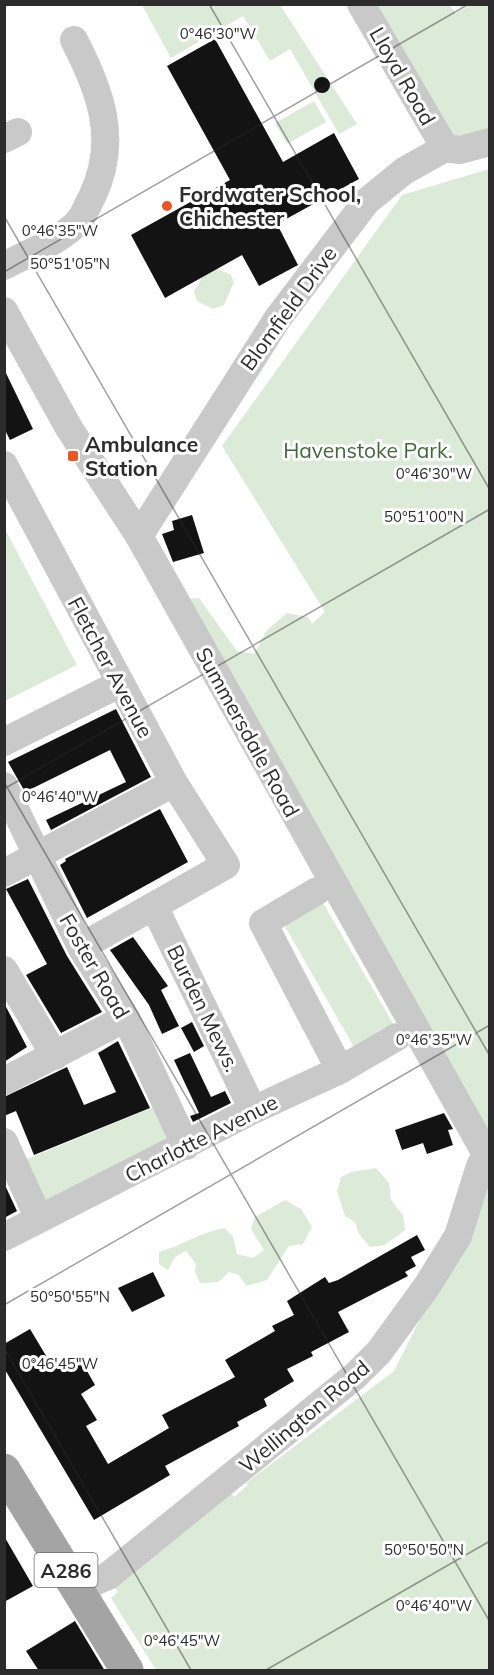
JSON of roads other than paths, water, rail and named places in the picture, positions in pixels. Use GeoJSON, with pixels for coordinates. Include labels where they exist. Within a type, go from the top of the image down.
{"type":"FeatureCollection","features":[{"type":"Feature","properties":{"kind":"main road","name":"A286"},"geometry":{"type":"LineString","coordinates":[[4,1470],[127,1671]]}},
{"type":"Feature","properties":{"kind":"street","name":"Lloyd Road"},"geometry":{"type":"LineString","coordinates":[[361,4],[445,148]]}},
{"type":"Feature","properties":{"kind":"street"},"geometry":{"type":"LineString","coordinates":[[4,266],[63,233],[79,220],[97,186],[105,162],[106,139],[101,103],[91,73],[74,40]]}},
{"type":"Feature","properties":{"kind":"street","name":"Blomfield Drive"},"geometry":{"type":"LineString","coordinates":[[139,536],[278,318],[366,202],[404,171],[445,148],[460,150],[489,142]]}},
{"type":"Feature","properties":{"kind":"street","name":"Summersdale Road"},"geometry":{"type":"LineString","coordinates":[[4,311],[69,428],[139,536],[486,1148]]}},
{"type":"Feature","properties":{"kind":"street","name":"Fletcher Avenue"},"geometry":{"type":"LineString","coordinates":[[4,465],[119,684],[174,783],[226,865],[154,906]]}},
{"type":"Feature","properties":{"kind":"street"},"geometry":{"type":"LineString","coordinates":[[4,742],[119,684]]}},
{"type":"Feature","properties":{"kind":"street"},"geometry":{"type":"LineString","coordinates":[[4,873],[37,858],[174,783]]}},
{"type":"Feature","properties":{"kind":"street","name":"Foster Road"},"geometry":{"type":"LineString","coordinates":[[4,786],[81,947],[126,1018],[186,1146]]}},
{"type":"Feature","properties":{"kind":"street"},"geometry":{"type":"LineString","coordinates":[[317,891],[263,923],[340,1070]]}},
{"type":"Feature","properties":{"kind":"street"},"geometry":{"type":"LineString","coordinates":[[81,947],[154,906]]}},
{"type":"Feature","properties":{"kind":"street","name":"Burden Mews."},"geometry":{"type":"LineString","coordinates":[[154,906],[253,1110]]}},
{"type":"Feature","properties":{"kind":"street"},"geometry":{"type":"LineString","coordinates":[[4,970],[55,1056]]}},
{"type":"Feature","properties":{"kind":"street"},"geometry":{"type":"LineString","coordinates":[[4,1081],[126,1018]]}},
{"type":"Feature","properties":{"kind":"street","name":"Charlotte Avenue"},"geometry":{"type":"LineString","coordinates":[[4,1237],[253,1110],[340,1070],[397,1037]]}},
{"type":"Feature","properties":{"kind":"street"},"geometry":{"type":"LineString","coordinates":[[4,1142],[39,1219]]}},
{"type":"Feature","properties":{"kind":"street","name":"Wellington Road"},"geometry":{"type":"LineString","coordinates":[[78,1593],[108,1576],[355,1376],[379,1352],[427,1286],[458,1236],[486,1148]]}},
{"type":"Feature","properties":{"kind":"place","name":"Fordwater School, Chichester"},"geometry":{"type":"Point","coordinates":[167,206]}},
{"type":"Feature","properties":{"kind":"place","name":"Ambulance Station"},"geometry":{"type":"Point","coordinates":[73,456]}},
{"type":"Feature","properties":{"kind":"park label","name":"Havenstoke Park."},"geometry":{"type":"Point","coordinates":[368,450]}}]}
